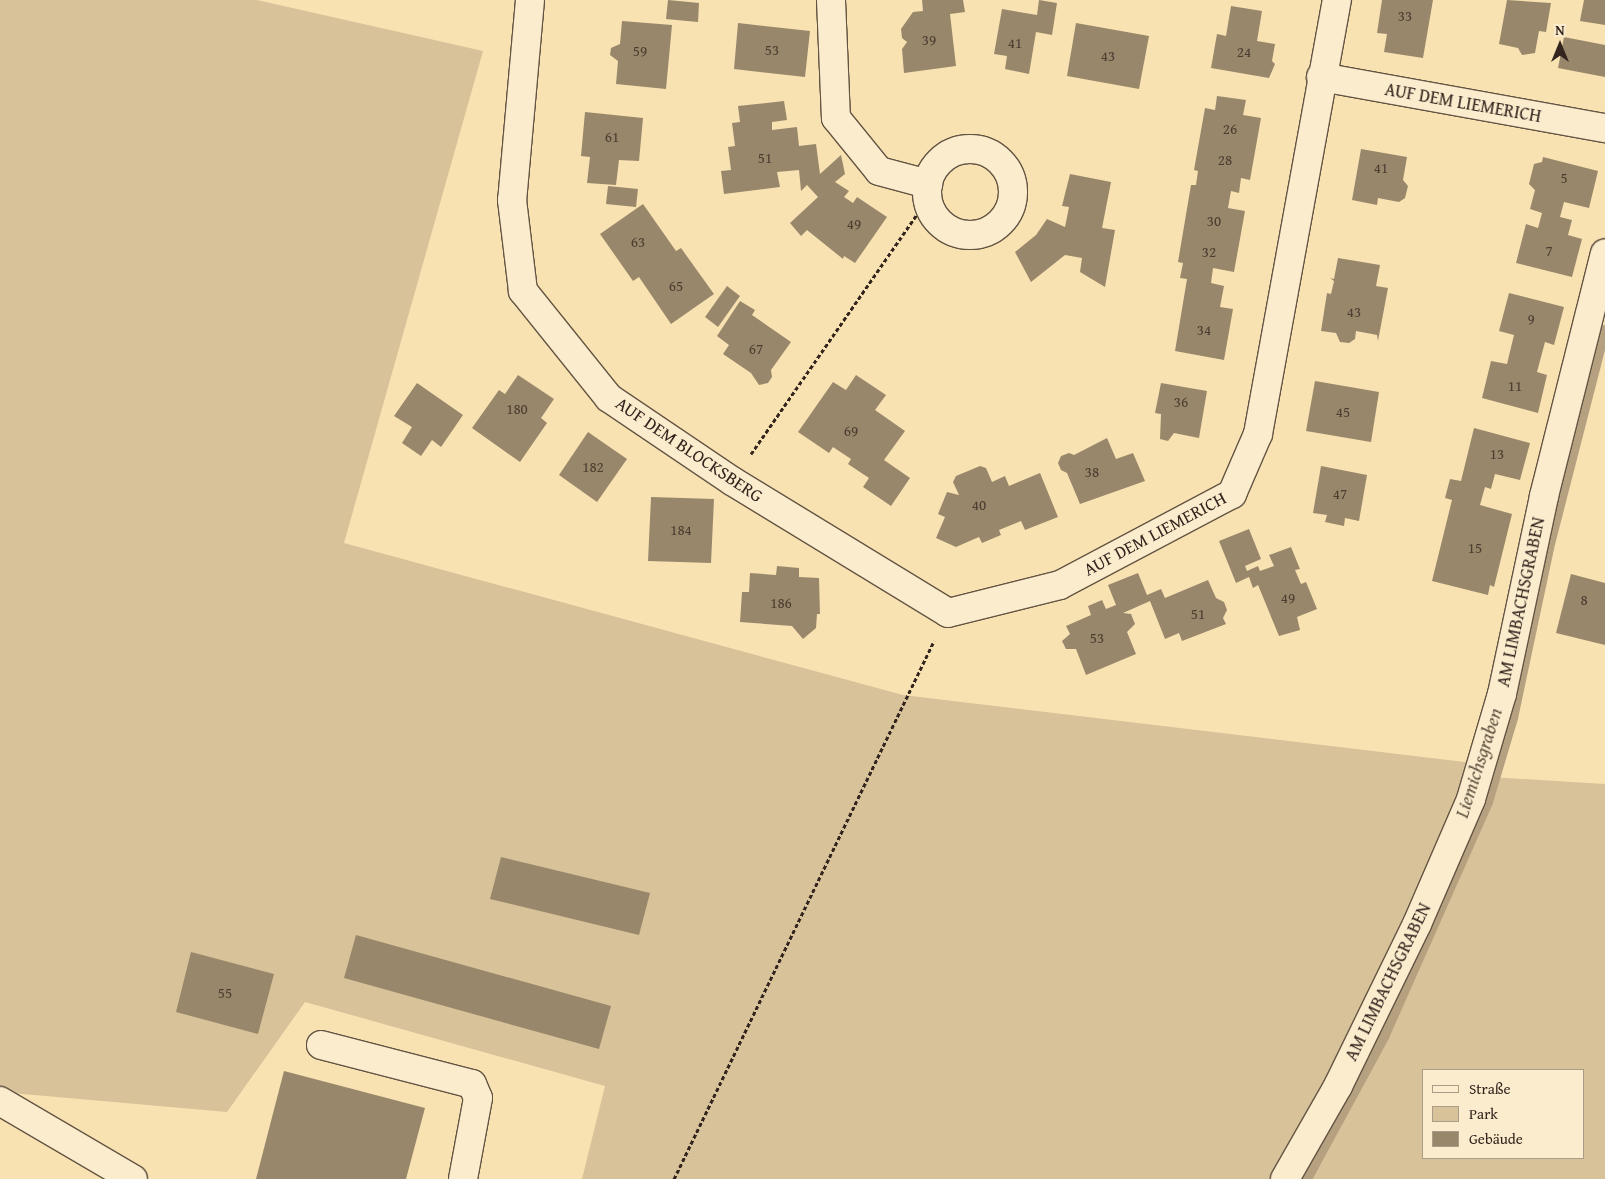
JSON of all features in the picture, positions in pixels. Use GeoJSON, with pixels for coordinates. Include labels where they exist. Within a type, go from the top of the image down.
{"type":"FeatureCollection","features":[{"type":"Feature","properties":{"kind":"street","name":"AUF DEM BLOCKSBERG"},"geometry":{"type":"LineString","coordinates":[[530,0],[512,200],[523,291],[609,398],[732,481],[878,572],[948,613]]}},
{"type":"Feature","properties":{"kind":"street"},"geometry":{"type":"LineString","coordinates":[[831,0],[836,118],[879,171],[927,192]]}},
{"type":"Feature","properties":{"kind":"street","name":"AUF DEM LIEMERICH"},"geometry":{"type":"LineString","coordinates":[[948,613],[1060,585],[1232,494],[1258,434],[1336,0]]}},
{"type":"Feature","properties":{"kind":"street","name":"AUF DEM LIEMERICH"},"geometry":{"type":"LineString","coordinates":[[1322,77],[1605,128]]}},
{"type":"Feature","properties":{"kind":"street","name":"AM LIMBACHSGRABEN"},"geometry":{"type":"LineString","coordinates":[[1285,1179],[1338,1086],[1417,924],[1471,799],[1502,694],[1544,496],[1605,254]]}},
{"type":"Feature","properties":{"kind":"street"},"geometry":{"type":"LineString","coordinates":[[321,1045],[472,1084],[478,1098],[463,1179]]}},
{"type":"Feature","properties":{"kind":"street"},"geometry":{"type":"LineString","coordinates":[[0,1101],[133,1179]]}},
{"type":"Feature","properties":{"kind":"path"},"geometry":{"type":"LineString","coordinates":[[732,481],[927,192]]}},
{"type":"Feature","properties":{"kind":"path"},"geometry":{"type":"LineString","coordinates":[[674,1179],[948,613]]}},
{"type":"Feature","properties":{"kind":"green space"},"geometry":{"type":"Polygon","coordinates":[[[0,0],[257,0],[483,51],[344,543],[903,695],[1473,763],[1489,777],[1605,784],[1605,1179],[582,1179],[605,1086],[305,1002],[227,1112],[0,1092],[0,0]]]}},
{"type":"Feature","properties":{"kind":"building"},"geometry":{"type":"Polygon","coordinates":[[[668,0],[699,3],[698,22],[666,19],[668,0]]]}},
{"type":"Feature","properties":{"kind":"building"},"geometry":{"type":"Polygon","coordinates":[[[922,0],[963,0],[965,12],[950,14],[956,66],[904,73],[902,49],[907,42],[902,38],[901,29],[913,12],[923,11],[922,0]]]}},
{"type":"Feature","properties":{"kind":"building"},"geometry":{"type":"Polygon","coordinates":[[[1039,0],[1057,3],[1052,35],[1036,32],[1029,74],[1005,69],[1007,56],[994,54],[1002,9],[1037,15],[1039,0]]]}},
{"type":"Feature","properties":{"kind":"building"},"geometry":{"type":"Polygon","coordinates":[[[1382,0],[1433,0],[1423,58],[1384,52],[1387,34],[1377,33],[1382,0]]]}},
{"type":"Feature","properties":{"kind":"building"},"geometry":{"type":"Polygon","coordinates":[[[1507,0],[1551,3],[1546,32],[1539,31],[1535,53],[1522,55],[1518,48],[1499,44],[1507,0]]]}},
{"type":"Feature","properties":{"kind":"building"},"geometry":{"type":"Polygon","coordinates":[[[1584,0],[1605,0],[1605,25],[1580,21],[1584,0]]]}},
{"type":"Feature","properties":{"kind":"building"},"geometry":{"type":"Polygon","coordinates":[[[1231,6],[1262,11],[1257,41],[1275,44],[1272,61],[1275,64],[1269,78],[1211,68],[1217,34],[1226,36],[1231,6]]]}},
{"type":"Feature","properties":{"kind":"building"},"geometry":{"type":"Polygon","coordinates":[[[622,21],[672,25],[666,89],[616,84],[618,61],[610,55],[611,48],[620,44],[622,21]]]}},
{"type":"Feature","properties":{"kind":"building"},"geometry":{"type":"Polygon","coordinates":[[[738,23],[810,31],[805,77],[734,69],[738,23]]]}},
{"type":"Feature","properties":{"kind":"building"},"geometry":{"type":"Polygon","coordinates":[[[1076,23],[1149,36],[1139,89],[1067,76],[1076,23]]]}},
{"type":"Feature","properties":{"kind":"building"},"geometry":{"type":"Polygon","coordinates":[[[1564,37],[1605,45],[1605,77],[1558,68],[1564,37]]]}},
{"type":"Feature","properties":{"kind":"building"},"geometry":{"type":"Polygon","coordinates":[[[1217,96],[1246,100],[1243,115],[1261,118],[1250,180],[1241,178],[1239,193],[1231,191],[1228,208],[1245,211],[1234,272],[1213,268],[1211,283],[1224,286],[1220,307],[1233,309],[1224,360],[1175,351],[1187,279],[1180,278],[1183,263],[1178,262],[1191,185],[1196,185],[1198,171],[1194,170],[1205,108],[1215,110],[1217,96]]]}},
{"type":"Feature","properties":{"kind":"building"},"geometry":{"type":"Polygon","coordinates":[[[784,101],[787,120],[772,122],[772,130],[797,127],[799,146],[816,144],[820,174],[841,155],[845,174],[835,182],[849,191],[844,197],[853,203],[857,197],[887,217],[855,263],[844,256],[843,259],[807,230],[801,236],[790,223],[818,197],[807,185],[801,191],[799,170],[777,172],[780,187],[724,194],[721,171],[731,170],[728,147],[735,146],[732,123],[740,122],[738,106],[784,101]]]}},
{"type":"Feature","properties":{"kind":"building"},"geometry":{"type":"Polygon","coordinates":[[[585,112],[643,118],[639,161],[619,160],[616,185],[587,183],[590,157],[581,156],[585,112]]]}},
{"type":"Feature","properties":{"kind":"building"},"geometry":{"type":"Polygon","coordinates":[[[1361,149],[1407,157],[1403,180],[1408,186],[1405,198],[1399,202],[1378,198],[1377,205],[1352,200],[1361,149]]]}},
{"type":"Feature","properties":{"kind":"building"},"geometry":{"type":"Polygon","coordinates":[[[1543,157],[1598,171],[1589,208],[1564,202],[1560,217],[1572,220],[1568,235],[1582,239],[1572,277],[1516,263],[1526,224],[1538,228],[1542,213],[1530,209],[1535,190],[1529,184],[1534,164],[1542,162],[1543,157]]]}},
{"type":"Feature","properties":{"kind":"building"},"geometry":{"type":"Polygon","coordinates":[[[1070,174],[1111,182],[1102,228],[1115,230],[1105,287],[1080,272],[1082,258],[1065,255],[1031,282],[1015,252],[1036,235],[1047,219],[1065,227],[1069,207],[1062,206],[1070,174]]]}},
{"type":"Feature","properties":{"kind":"building"},"geometry":{"type":"Polygon","coordinates":[[[608,186],[638,189],[636,207],[606,204],[608,186]]]}},
{"type":"Feature","properties":{"kind":"building"},"geometry":{"type":"Polygon","coordinates":[[[643,204],[676,251],[681,248],[714,294],[671,324],[639,277],[633,281],[600,234],[643,204]]]}},
{"type":"Feature","properties":{"kind":"building"},"geometry":{"type":"Polygon","coordinates":[[[1338,258],[1380,265],[1376,286],[1388,288],[1378,341],[1377,335],[1356,331],[1355,339],[1349,343],[1340,342],[1336,333],[1321,331],[1327,293],[1331,294],[1334,281],[1330,278],[1334,279],[1338,258]]]}},
{"type":"Feature","properties":{"kind":"building"},"geometry":{"type":"Polygon","coordinates":[[[727,286],[740,296],[718,327],[705,317],[727,286]]]}},
{"type":"Feature","properties":{"kind":"building"},"geometry":{"type":"Polygon","coordinates":[[[1509,293],[1564,307],[1554,345],[1545,342],[1537,372],[1547,375],[1538,413],[1482,398],[1491,361],[1507,364],[1514,335],[1499,331],[1509,293]]]}},
{"type":"Feature","properties":{"kind":"building"},"geometry":{"type":"Polygon","coordinates":[[[740,301],[755,310],[752,315],[791,342],[771,370],[772,377],[768,383],[759,385],[751,373],[723,354],[729,345],[717,336],[740,301]]]}},
{"type":"Feature","properties":{"kind":"building"},"geometry":{"type":"Polygon","coordinates":[[[518,375],[554,399],[541,418],[547,423],[520,462],[472,428],[499,390],[505,394],[518,375]]]}},
{"type":"Feature","properties":{"kind":"building"},"geometry":{"type":"Polygon","coordinates":[[[856,375],[886,395],[875,410],[905,431],[884,460],[910,478],[891,506],[863,487],[869,478],[848,464],[851,459],[833,447],[829,453],[798,432],[833,382],[846,390],[856,375]]]}},
{"type":"Feature","properties":{"kind":"building"},"geometry":{"type":"Polygon","coordinates":[[[1315,381],[1379,392],[1371,442],[1306,431],[1315,381]]]}},
{"type":"Feature","properties":{"kind":"building"},"geometry":{"type":"Polygon","coordinates":[[[417,383],[463,415],[441,447],[432,440],[421,456],[402,443],[412,427],[394,416],[417,383]]]}},
{"type":"Feature","properties":{"kind":"building"},"geometry":{"type":"Polygon","coordinates":[[[1161,383],[1207,391],[1199,438],[1174,433],[1168,441],[1160,439],[1161,414],[1155,413],[1161,383]]]}},
{"type":"Feature","properties":{"kind":"building"},"geometry":{"type":"Polygon","coordinates":[[[1474,428],[1530,443],[1520,480],[1495,474],[1491,489],[1485,487],[1480,505],[1512,514],[1494,587],[1490,585],[1488,595],[1432,581],[1452,500],[1445,498],[1450,479],[1461,481],[1474,428]]]}},
{"type":"Feature","properties":{"kind":"building"},"geometry":{"type":"Polygon","coordinates":[[[588,432],[627,459],[597,502],[559,475],[588,432]]]}},
{"type":"Feature","properties":{"kind":"building"},"geometry":{"type":"Polygon","coordinates":[[[1107,438],[1116,459],[1133,453],[1145,481],[1080,504],[1067,473],[1061,470],[1058,463],[1061,456],[1069,453],[1074,455],[1107,438]]]}},
{"type":"Feature","properties":{"kind":"building"},"geometry":{"type":"Polygon","coordinates":[[[980,466],[986,468],[992,482],[1005,476],[1009,486],[1040,473],[1058,517],[1025,530],[1021,521],[999,530],[1001,535],[982,543],[979,537],[956,547],[936,538],[945,517],[938,514],[947,492],[959,495],[953,482],[956,476],[980,466]]]}},
{"type":"Feature","properties":{"kind":"building"},"geometry":{"type":"Polygon","coordinates":[[[1321,466],[1367,475],[1359,521],[1345,518],[1344,526],[1325,522],[1327,515],[1313,513],[1321,466]]]}},
{"type":"Feature","properties":{"kind":"building"},"geometry":{"type":"Polygon","coordinates":[[[651,497],[714,499],[711,563],[648,561],[651,497]]]}},
{"type":"Feature","properties":{"kind":"building"},"geometry":{"type":"Polygon","coordinates":[[[1249,529],[1261,559],[1245,566],[1247,571],[1258,566],[1260,571],[1274,566],[1269,555],[1291,547],[1300,569],[1295,570],[1301,584],[1306,582],[1317,609],[1297,617],[1300,630],[1279,636],[1258,585],[1253,588],[1249,577],[1236,583],[1219,541],[1249,529]]]}},
{"type":"Feature","properties":{"kind":"building"},"geometry":{"type":"Polygon","coordinates":[[[777,566],[799,568],[799,577],[819,578],[820,614],[817,614],[816,628],[803,639],[792,626],[740,622],[742,592],[749,592],[750,573],[776,575],[777,566]]]}},
{"type":"Feature","properties":{"kind":"building"},"geometry":{"type":"Polygon","coordinates":[[[1138,573],[1147,595],[1161,589],[1165,598],[1208,580],[1216,598],[1224,602],[1227,610],[1223,618],[1226,624],[1182,641],[1179,633],[1165,639],[1150,601],[1123,613],[1131,614],[1135,624],[1127,632],[1136,654],[1086,675],[1076,649],[1066,649],[1062,641],[1070,634],[1066,626],[1091,615],[1088,606],[1102,600],[1106,609],[1116,605],[1108,585],[1138,573]]]}},
{"type":"Feature","properties":{"kind":"building"},"geometry":{"type":"Polygon","coordinates":[[[1571,574],[1605,583],[1605,645],[1556,633],[1571,574]]]}},
{"type":"Feature","properties":{"kind":"building"},"geometry":{"type":"Polygon","coordinates":[[[501,857],[650,893],[639,935],[490,899],[501,857]]]}},
{"type":"Feature","properties":{"kind":"building"},"geometry":{"type":"Polygon","coordinates":[[[356,935],[611,1006],[599,1049],[344,978],[356,935]]]}},
{"type":"Feature","properties":{"kind":"building"},"geometry":{"type":"Polygon","coordinates":[[[191,952],[274,974],[258,1034],[176,1012],[191,952]]]}},
{"type":"Feature","properties":{"kind":"building"},"geometry":{"type":"Polygon","coordinates":[[[284,1071],[425,1108],[406,1179],[256,1179],[284,1071]]]}},
{"type":"Feature","properties":{"kind":"waterway","name":"Liemichsgraben"},"geometry":{"type":"LineString","coordinates":[[1307,1179],[1384,1037],[1488,802],[1513,718],[1549,548],[1605,330]]}}]}
